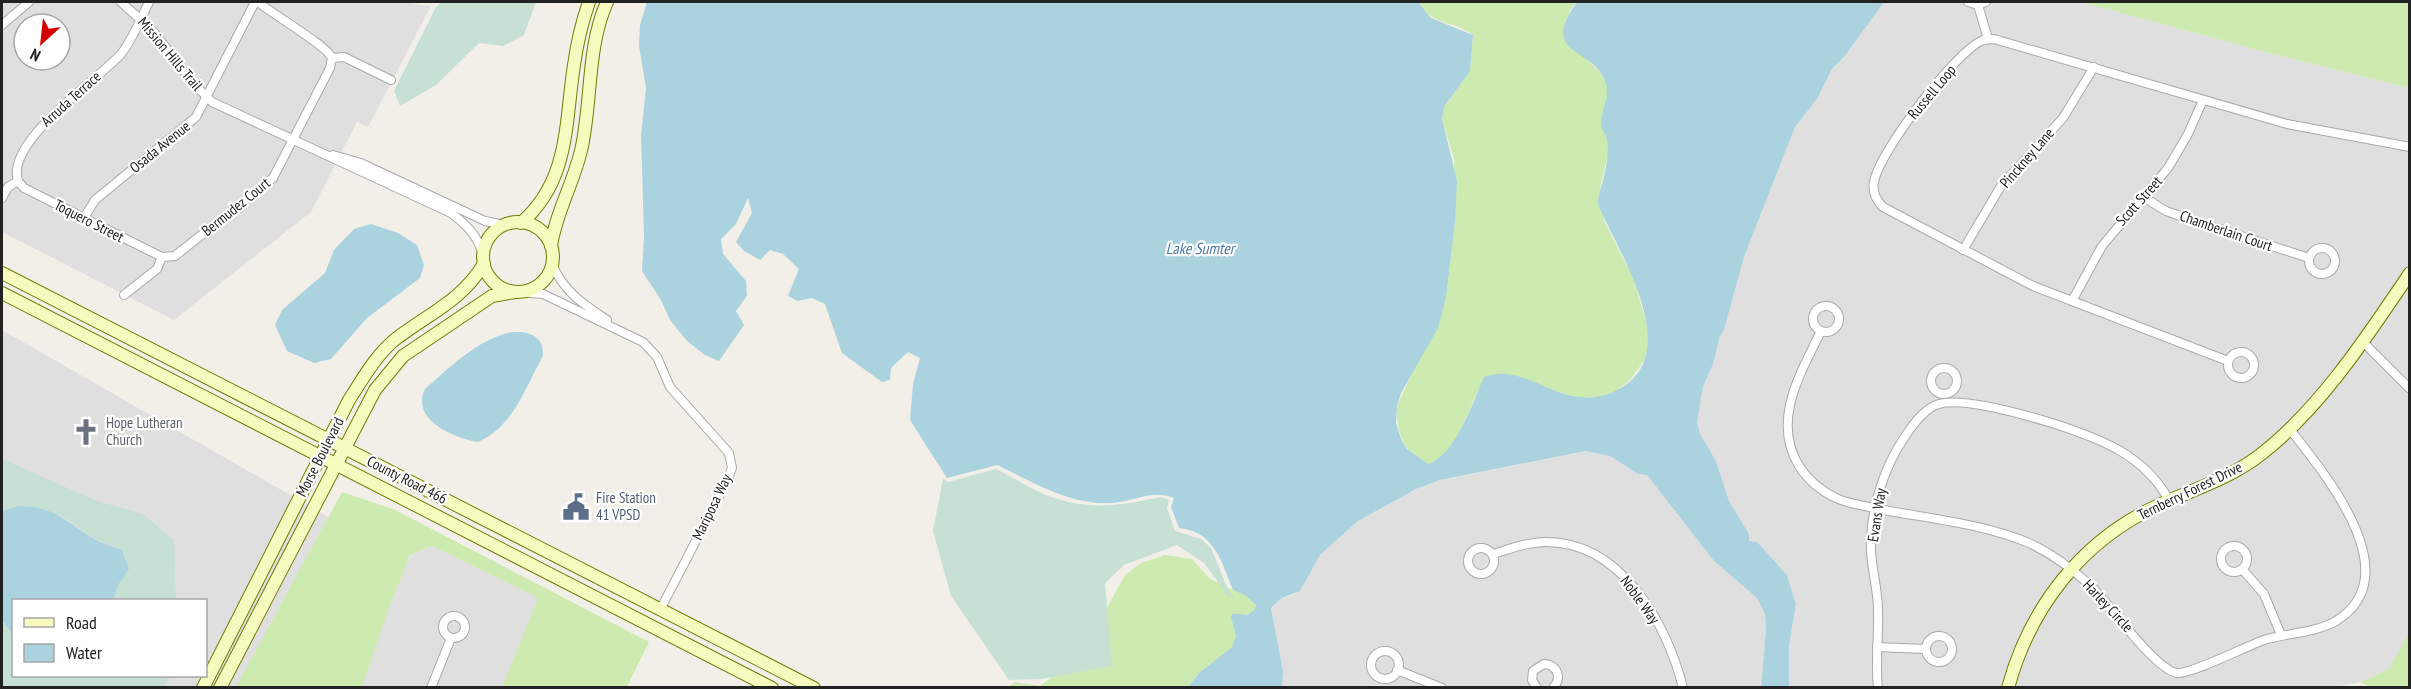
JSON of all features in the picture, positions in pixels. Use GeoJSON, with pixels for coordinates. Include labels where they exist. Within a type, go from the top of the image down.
{"type":"FeatureCollection","features":[{"type":"Feature","properties":{"kind":"main road"},"geometry":{"type":"LineString","coordinates":[[522,223],[545,198],[564,150],[571,105],[573,66],[589,2]]}},
{"type":"Feature","properties":{"kind":"main road"},"geometry":{"type":"LineString","coordinates":[[551,246],[540,230],[522,223],[504,225],[491,235],[483,260],[495,284],[518,292],[542,283],[552,264],[551,246],[555,222],[573,180],[582,147],[589,102],[592,52],[607,2]]}},
{"type":"Feature","properties":{"kind":"main road","name":"Morse Boulevard"},"geometry":{"type":"LineString","coordinates":[[203,687],[354,393],[395,340],[466,290],[483,260]]}},
{"type":"Feature","properties":{"kind":"main road","name":"County Road 466"},"geometry":{"type":"LineString","coordinates":[[2,273],[814,687]]}},
{"type":"Feature","properties":{"kind":"main road","name":"Ternberry Forest Drive"},"geometry":{"type":"LineString","coordinates":[[2008,687],[2014,666],[2034,619],[2071,569],[2117,529],[2169,501],[2228,476],[2262,454],[2289,428],[2362,341],[2409,273]]}},
{"type":"Feature","properties":{"kind":"main road","name":"Morse Boulevard"},"geometry":{"type":"LineString","coordinates":[[220,687],[375,390],[403,356],[492,296],[518,292]]}},
{"type":"Feature","properties":{"kind":"main road","name":"County Road 466"},"geometry":{"type":"LineString","coordinates":[[2,293],[772,687]]}},
{"type":"Feature","properties":{"kind":"main road"},"geometry":{"type":"LineString","coordinates":[[652,627],[660,610]]}},
{"type":"Feature","properties":{"kind":"street"},"geometry":{"type":"LineString","coordinates":[[2,25],[28,2]]}},
{"type":"Feature","properties":{"kind":"street","name":"Mission Hills Trail"},"geometry":{"type":"LineString","coordinates":[[122,2],[141,18],[207,97],[228,111],[294,139],[451,213],[470,228],[480,243],[483,260]]}},
{"type":"Feature","properties":{"kind":"street","name":"Arruda Terrace"},"geometry":{"type":"LineString","coordinates":[[2,198],[8,187],[18,181],[17,167],[39,127],[120,54],[149,2]]}},
{"type":"Feature","properties":{"kind":"street"},"geometry":{"type":"LineString","coordinates":[[257,2],[288,25],[325,47],[332,58],[344,57],[391,80]]}},
{"type":"Feature","properties":{"kind":"street","name":"Osada Avenue"},"geometry":{"type":"LineString","coordinates":[[84,218],[98,197],[191,122],[207,97],[257,2]]}},
{"type":"Feature","properties":{"kind":"street"},"geometry":{"type":"LineString","coordinates":[[1968,2],[1982,3],[1988,39],[2003,40],[2308,129],[2409,147]]}},
{"type":"Feature","properties":{"kind":"street","name":"Russell Loop"},"geometry":{"type":"LineString","coordinates":[[1988,39],[1976,44],[1959,60],[1914,112],[1885,157],[1873,186],[1876,198],[1887,210],[2033,286],[2228,361]]}},
{"type":"Feature","properties":{"kind":"street","name":"Bermudez Court"},"geometry":{"type":"LineString","coordinates":[[124,295],[157,269],[162,257],[175,256],[270,181],[330,68],[332,58]]}},
{"type":"Feature","properties":{"kind":"street","name":"Pinckney Lane"},"geometry":{"type":"LineString","coordinates":[[1963,250],[2001,186],[2066,113],[2094,67]]}},
{"type":"Feature","properties":{"kind":"street","name":"Scott Street"},"geometry":{"type":"LineString","coordinates":[[2072,301],[2102,246],[2145,198],[2177,154],[2203,100]]}},
{"type":"Feature","properties":{"kind":"street","name":"Mission Hills Trail"},"geometry":{"type":"LineString","coordinates":[[316,150],[362,163],[485,221],[504,225]]}},
{"type":"Feature","properties":{"kind":"street","name":"Toquero Street"},"geometry":{"type":"LineString","coordinates":[[18,181],[24,188],[162,257]]}},
{"type":"Feature","properties":{"kind":"street","name":"Chamberlain Court"},"geometry":{"type":"LineString","coordinates":[[2145,198],[2166,211],[2309,258]]}},
{"type":"Feature","properties":{"kind":"street","name":"Mariposa Way"},"geometry":{"type":"LineString","coordinates":[[552,264],[559,281],[570,295],[651,349],[670,387],[725,447],[731,460],[727,482],[660,610]]}},
{"type":"Feature","properties":{"kind":"street","name":"Mariposa Way"},"geometry":{"type":"LineString","coordinates":[[518,292],[543,294],[622,331]]}},
{"type":"Feature","properties":{"kind":"street","name":"Harley Circle"},"geometry":{"type":"LineString","coordinates":[[1821,331],[1790,401],[1787,422],[1789,442],[1799,466],[1815,485],[1837,499],[2015,538],[2046,552],[2071,569],[2095,590],[2159,663],[2176,673],[2189,671],[2244,647],[2281,635],[2329,624],[2346,614],[2362,594],[2368,566],[2366,545],[2335,488],[2289,428]]}},
{"type":"Feature","properties":{"kind":"street"},"geometry":{"type":"LineString","coordinates":[[2362,341],[2409,389]]}},
{"type":"Feature","properties":{"kind":"street","name":"Evans Way"},"geometry":{"type":"LineString","coordinates":[[1878,687],[1878,610],[1871,542],[1876,508],[1882,481],[1903,440],[1923,414],[1937,404],[1945,399],[1982,406],[2074,430],[2121,450],[2154,477],[2169,501]]}},
{"type":"Feature","properties":{"kind":"street","name":"Noble Way"},"geometry":{"type":"LineString","coordinates":[[1492,554],[1518,546],[1545,542],[1580,547],[1601,558],[1625,577],[1650,611],[1670,649],[1683,687]]}},
{"type":"Feature","properties":{"kind":"street"},"geometry":{"type":"LineString","coordinates":[[2242,569],[2264,594],[2281,635]]}},
{"type":"Feature","properties":{"kind":"street"},"geometry":{"type":"LineString","coordinates":[[430,687],[450,638]]}},
{"type":"Feature","properties":{"kind":"street"},"geometry":{"type":"LineString","coordinates":[[1877,647],[1925,649]]}},
{"type":"Feature","properties":{"kind":"street"},"geometry":{"type":"LineString","coordinates":[[1537,687],[1532,680],[1533,671],[1544,664],[1552,666],[1557,672],[1558,681],[1553,687]]}},
{"type":"Feature","properties":{"kind":"street"},"geometry":{"type":"LineString","coordinates":[[1397,670],[1442,687]]}},
{"type":"Feature","properties":{"kind":"shaded area"},"geometry":{"type":"Polygon","coordinates":[[[2,2],[397,2],[431,6],[368,127],[357,122],[311,212],[174,320],[2,232],[2,2]]]}},
{"type":"Feature","properties":{"kind":"shaded area"},"geometry":{"type":"Polygon","coordinates":[[[1884,2],[2081,2],[2409,88],[2410,633],[2389,669],[2360,682],[2330,688],[1789,687],[1789,646],[1796,604],[1787,575],[1749,541],[1749,534],[1729,501],[1716,461],[1700,434],[1696,422],[1703,387],[1713,364],[1720,335],[1724,330],[1744,257],[1795,127],[1817,99],[1832,69],[1844,57],[1884,2]]]}},
{"type":"Feature","properties":{"kind":"shaded area"},"geometry":{"type":"Polygon","coordinates":[[[2,330],[407,562],[411,555],[432,546],[539,598],[502,687],[2,687],[2,330]]]}},
{"type":"Feature","properties":{"kind":"shaded area"},"geometry":{"type":"Polygon","coordinates":[[[1585,451],[1610,456],[1638,474],[1647,475],[1714,561],[1757,598],[1765,614],[1766,630],[1761,687],[1282,687],[1283,671],[1271,609],[1282,598],[1296,594],[1320,555],[1358,521],[1416,489],[1441,480],[1585,451]]]}},
{"type":"Feature","properties":{"kind":"green space"},"geometry":{"type":"Polygon","coordinates":[[[441,2],[536,2],[524,35],[503,46],[479,43],[436,85],[400,106],[394,91],[436,7],[441,2]]]}},
{"type":"Feature","properties":{"kind":"green space"},"geometry":{"type":"Polygon","coordinates":[[[1418,2],[1576,2],[1569,12],[1586,59],[1603,75],[1607,86],[1608,98],[1602,128],[1607,139],[1608,153],[1598,198],[1605,223],[1633,278],[1649,331],[1649,346],[1644,361],[1629,381],[1616,391],[1598,397],[1580,398],[1543,387],[1477,392],[1452,444],[1446,452],[1428,464],[1412,454],[1403,441],[1398,424],[1397,406],[1446,298],[1455,222],[1454,159],[1442,119],[1444,107],[1470,71],[1473,35],[1437,20],[1418,2]]]}},
{"type":"Feature","properties":{"kind":"green space"},"geometry":{"type":"Polygon","coordinates":[[[2081,2],[2409,2],[2409,88],[2265,52],[2081,2]]]}},
{"type":"Feature","properties":{"kind":"green space"},"geometry":{"type":"Polygon","coordinates":[[[2,459],[97,501],[143,514],[174,540],[176,599],[113,599],[118,585],[129,569],[122,550],[93,538],[63,516],[19,506],[2,511],[2,459]]]}},
{"type":"Feature","properties":{"kind":"green space"},"geometry":{"type":"Polygon","coordinates":[[[996,469],[1046,495],[1075,503],[1117,505],[1161,497],[1169,500],[1167,508],[1175,531],[1201,539],[1211,548],[1229,592],[1235,598],[1227,595],[1204,563],[1177,545],[1124,565],[1105,583],[1112,666],[1042,679],[1009,680],[951,596],[933,531],[943,479],[948,482],[996,469]]]}},
{"type":"Feature","properties":{"kind":"green space"},"geometry":{"type":"Polygon","coordinates":[[[342,492],[395,510],[649,642],[627,687],[502,687],[538,598],[432,546],[410,555],[362,687],[236,687],[342,492]]]}},
{"type":"Feature","properties":{"kind":"green space"},"geometry":{"type":"Polygon","coordinates":[[[1165,555],[1192,559],[1210,579],[1246,596],[1256,605],[1248,615],[1233,613],[1236,636],[1233,647],[1199,673],[1188,687],[1007,688],[1015,682],[1040,686],[1070,663],[1093,633],[1125,575],[1141,563],[1165,555]]]}},
{"type":"Feature","properties":{"kind":"green space"},"geometry":{"type":"Polygon","coordinates":[[[2,619],[12,634],[12,677],[170,677],[164,688],[2,687],[2,619]]]}},
{"type":"Feature","properties":{"kind":"green space"},"geometry":{"type":"Polygon","coordinates":[[[2409,633],[2409,687],[2370,687],[2360,682],[2389,669],[2409,633]]]}},
{"type":"Feature","properties":{"kind":"water","name":"Lake Sumter"},"geometry":{"type":"Polygon","coordinates":[[[647,2],[1418,2],[1431,18],[1473,35],[1470,71],[1444,107],[1442,119],[1457,181],[1455,222],[1446,298],[1438,328],[1401,393],[1397,406],[1396,423],[1401,439],[1407,449],[1428,464],[1438,459],[1455,439],[1484,377],[1500,374],[1516,376],[1562,393],[1578,397],[1596,397],[1615,391],[1636,375],[1646,354],[1647,330],[1642,304],[1632,276],[1598,204],[1607,156],[1607,140],[1601,124],[1607,94],[1606,84],[1592,63],[1566,43],[1563,33],[1566,20],[1577,2],[1884,2],[1844,57],[1832,69],[1817,99],[1795,127],[1744,257],[1724,330],[1703,387],[1697,422],[1700,434],[1716,461],[1729,501],[1749,534],[1749,541],[1757,542],[1787,575],[1796,604],[1789,646],[1789,687],[1761,687],[1766,630],[1765,614],[1757,598],[1714,561],[1647,475],[1638,474],[1610,456],[1585,451],[1440,480],[1416,489],[1358,521],[1320,555],[1300,591],[1282,598],[1271,608],[1283,671],[1282,687],[1188,687],[1199,673],[1232,647],[1236,636],[1231,617],[1233,613],[1248,615],[1256,605],[1246,596],[1233,590],[1220,559],[1209,542],[1201,535],[1179,528],[1171,507],[1174,498],[1165,495],[1149,495],[1115,503],[1091,502],[1049,490],[997,465],[947,478],[910,420],[913,384],[920,358],[908,352],[891,368],[890,380],[882,382],[842,353],[825,304],[812,298],[797,301],[788,296],[799,269],[783,254],[770,250],[760,260],[744,251],[736,242],[752,213],[748,198],[736,224],[721,239],[723,254],[746,281],[747,296],[736,311],[744,325],[719,361],[705,355],[687,341],[670,320],[661,300],[642,271],[644,235],[641,135],[646,88],[639,46],[640,25],[647,2]]]}},
{"type":"Feature","properties":{"kind":"water"},"geometry":{"type":"Polygon","coordinates":[[[371,224],[398,233],[417,245],[424,265],[420,278],[367,318],[331,359],[314,363],[287,351],[275,325],[282,310],[325,273],[334,250],[354,229],[371,224]]]}},
{"type":"Feature","properties":{"kind":"water"},"geometry":{"type":"Polygon","coordinates":[[[512,332],[535,336],[543,349],[543,356],[509,417],[500,427],[478,442],[457,436],[437,426],[424,410],[422,400],[425,389],[477,347],[488,340],[512,332]]]}},
{"type":"Feature","properties":{"kind":"water"},"geometry":{"type":"Polygon","coordinates":[[[19,506],[41,509],[65,520],[102,543],[122,550],[129,569],[118,585],[113,599],[12,599],[12,634],[2,619],[2,511],[19,506]]]}},
{"type":"Feature","properties":{"kind":"place","name":"Hope Lutheran Church"},"geometry":{"type":"Point","coordinates":[86,432]}},
{"type":"Feature","properties":{"kind":"place","name":"Fire Station 41 VPSD"},"geometry":{"type":"Point","coordinates":[576,507]}}]}
